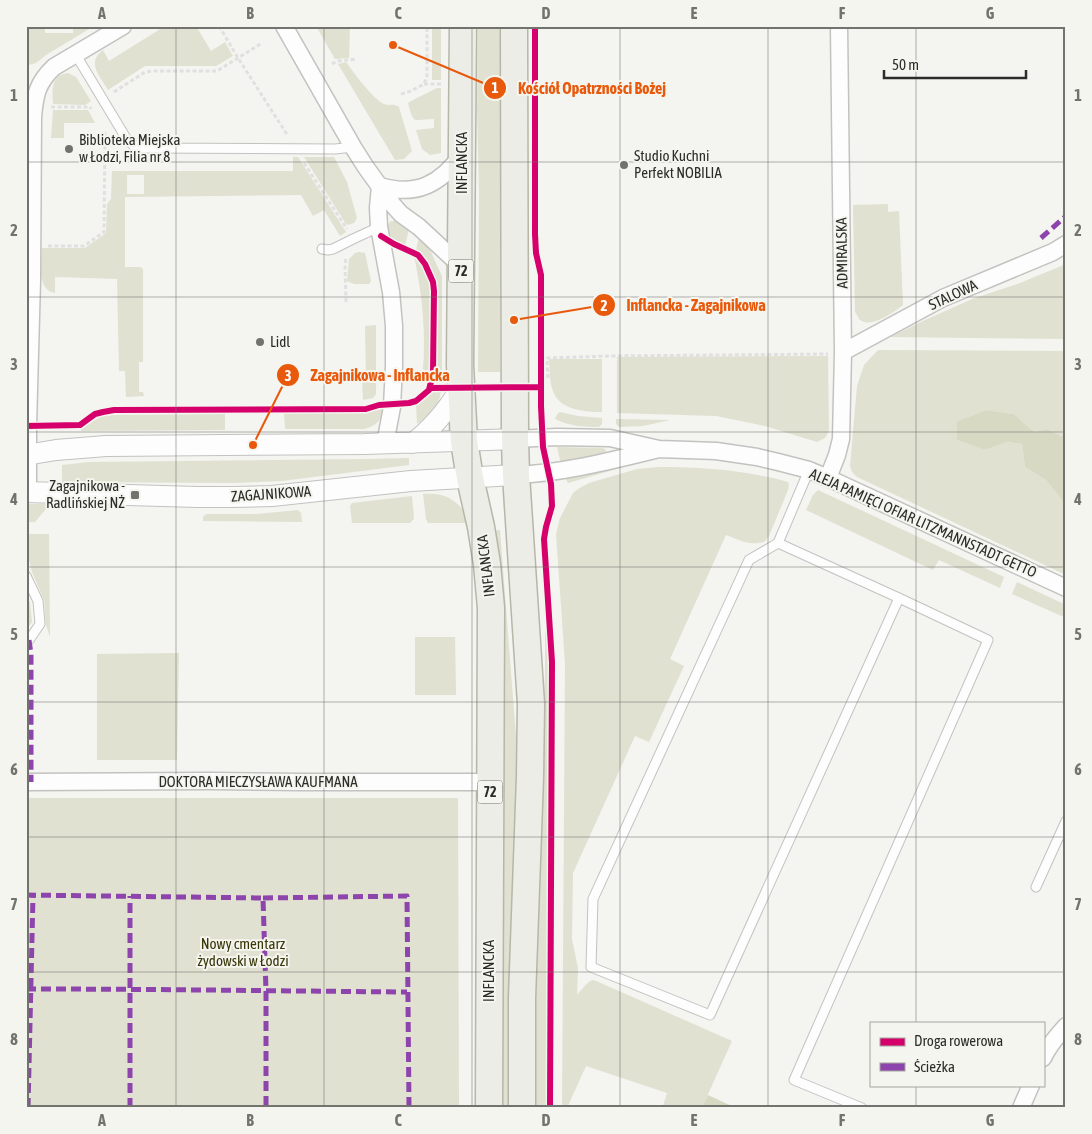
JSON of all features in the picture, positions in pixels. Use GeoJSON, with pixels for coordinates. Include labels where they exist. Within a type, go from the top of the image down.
{"type":"FeatureCollection","features":[{"type":"Feature","properties":{"kind":"main road","name":"INFLANCKA"},"geometry":{"type":"LineString","coordinates":[[463,26],[461,388],[464,441],[487,564],[491,608],[489,1108]]}},
{"type":"Feature","properties":{"kind":"main road"},"geometry":{"type":"LineString","coordinates":[[514,26],[515,438],[531,713],[522,998],[522,1108]]}},
{"type":"Feature","properties":{"kind":"street"},"geometry":{"type":"LineString","coordinates":[[27,492],[33,246],[30,117],[39,87],[45,76],[54,67],[123,26]]}},
{"type":"Feature","properties":{"kind":"street"},"geometry":{"type":"LineString","coordinates":[[284,26],[353,147],[393,205],[461,266]]}},
{"type":"Feature","properties":{"kind":"street","name":"ADMIRALSKA"},"geometry":{"type":"LineString","coordinates":[[828,478],[841,440],[843,352],[839,26]]}},
{"type":"Feature","properties":{"kind":"street"},"geometry":{"type":"LineString","coordinates":[[380,186],[403,190],[413,190],[426,186],[444,175],[462,154]]}},
{"type":"Feature","properties":{"kind":"street"},"geometry":{"type":"LineString","coordinates":[[380,186],[379,227],[391,292],[394,326],[392,407],[385,444]]}},
{"type":"Feature","properties":{"kind":"street","name":"STALOWA"},"geometry":{"type":"LineString","coordinates":[[843,352],[943,298],[1054,252],[1066,244]]}},
{"type":"Feature","properties":{"kind":"street"},"geometry":{"type":"LineString","coordinates":[[413,442],[429,430],[451,404],[461,388]]}},
{"type":"Feature","properties":{"kind":"street"},"geometry":{"type":"LineString","coordinates":[[27,455],[56,450],[106,446],[385,444],[515,438]]}},
{"type":"Feature","properties":{"kind":"street","name":"ALEJA PAMIĘCI OFIAR LITZMANNSTADT GETTO"},"geometry":{"type":"LineString","coordinates":[[515,438],[610,438],[659,449],[736,454],[808,470],[1066,588]]}},
{"type":"Feature","properties":{"kind":"street","name":"ALEJA PAMIĘCI OFIAR LITZMANNSTADT GETTO"},"geometry":{"type":"LineString","coordinates":[[516,475],[557,471],[607,462],[659,449]]}},
{"type":"Feature","properties":{"kind":"street","name":"ZAGAJNIKOWA"},"geometry":{"type":"LineString","coordinates":[[27,492],[197,498],[272,496],[411,481],[516,475]]}},
{"type":"Feature","properties":{"kind":"street","name":"DOKTORA MIECZYSŁAWA KAUFMANA"},"geometry":{"type":"LineString","coordinates":[[26,782],[490,782]]}},
{"type":"Feature","properties":{"kind":"street"},"geometry":{"type":"LineString","coordinates":[[1044,1056],[1055,1038],[1066,1026]]}},
{"type":"Feature","properties":{"kind":"street"},"geometry":{"type":"LineString","coordinates":[[1021,1108],[1031,1086]]}},
{"type":"Feature","properties":{"kind":"lane"},"geometry":{"type":"LineString","coordinates":[[76,54],[126,138],[133,145],[142,148],[335,149],[353,147]]}},
{"type":"Feature","properties":{"kind":"lane"},"geometry":{"type":"LineString","coordinates":[[322,249],[333,249],[379,227]]}},
{"type":"Feature","properties":{"kind":"lane"},"geometry":{"type":"LineString","coordinates":[[808,470],[778,543],[749,560],[593,899],[591,967],[710,1015],[900,598]]}},
{"type":"Feature","properties":{"kind":"lane"},"geometry":{"type":"LineString","coordinates":[[778,543],[988,640],[794,1080],[862,1108]]}},
{"type":"Feature","properties":{"kind":"lane"},"geometry":{"type":"LineString","coordinates":[[26,576],[38,602],[40,624],[29,640],[26,640]]}},
{"type":"Feature","properties":{"kind":"lane"},"geometry":{"type":"LineString","coordinates":[[1036,887],[1066,821]]}},
{"type":"Feature","properties":{"kind":"path"},"geometry":{"type":"LineString","coordinates":[[424,84],[427,76],[427,26]]}},
{"type":"Feature","properties":{"kind":"path"},"geometry":{"type":"LineString","coordinates":[[113,93],[145,72],[217,72],[262,43]]}},
{"type":"Feature","properties":{"kind":"path"},"geometry":{"type":"LineString","coordinates":[[332,64],[337,61],[357,59]]}},
{"type":"Feature","properties":{"kind":"path"},"geometry":{"type":"LineString","coordinates":[[401,94],[424,84],[437,84]]}},
{"type":"Feature","properties":{"kind":"path"},"geometry":{"type":"LineString","coordinates":[[50,107],[90,107],[96,116]]}},
{"type":"Feature","properties":{"kind":"path"},"geometry":{"type":"LineString","coordinates":[[33,246],[84,246],[104,232],[105,131]]}},
{"type":"Feature","properties":{"kind":"path"},"geometry":{"type":"LineString","coordinates":[[346,302],[345,265],[347,256]]}},
{"type":"Feature","properties":{"kind":"path"},"geometry":{"type":"LineString","coordinates":[[548,378],[547,358],[830,354],[843,352]]}},
{"type":"Feature","properties":{"kind":"path"},"geometry":{"type":"LineString","coordinates":[[541,353],[541,372]]}},
{"type":"Feature","properties":{"kind":"green space"},"geometry":{"type":"Polygon","coordinates":[[[27,26],[45,26],[45,33],[73,33],[73,26],[94,26],[36,63],[29,65],[26,64],[27,26]]]}},
{"type":"Feature","properties":{"kind":"green space"},"geometry":{"type":"Polygon","coordinates":[[[165,26],[196,26],[211,51],[225,42],[233,56],[216,66],[145,66],[108,90],[96,70],[95,60],[98,55],[103,50],[109,61],[165,26]]]}},
{"type":"Feature","properties":{"kind":"green space"},"geometry":{"type":"Polygon","coordinates":[[[316,26],[350,26],[349,58],[335,59],[316,26]]]}},
{"type":"Feature","properties":{"kind":"green space"},"geometry":{"type":"Polygon","coordinates":[[[432,26],[441,26],[441,80],[432,80],[432,26]]]}},
{"type":"Feature","properties":{"kind":"green space"},"geometry":{"type":"Polygon","coordinates":[[[478,26],[501,26],[500,372],[478,372],[478,26]]]}},
{"type":"Feature","properties":{"kind":"green space"},"geometry":{"type":"Polygon","coordinates":[[[346,62],[375,97],[384,104],[399,107],[412,151],[404,159],[395,160],[338,64],[346,62]]]}},
{"type":"Feature","properties":{"kind":"green space"},"geometry":{"type":"Polygon","coordinates":[[[68,73],[76,77],[91,101],[85,105],[53,104],[54,84],[58,77],[68,73]]]}},
{"type":"Feature","properties":{"kind":"green space"},"geometry":{"type":"Polygon","coordinates":[[[437,88],[441,88],[441,153],[430,155],[422,149],[416,130],[434,128],[434,119],[415,120],[408,103],[437,88]]]}},
{"type":"Feature","properties":{"kind":"green space"},"geometry":{"type":"Polygon","coordinates":[[[53,110],[88,110],[95,123],[64,123],[64,138],[51,138],[53,110]]]}},
{"type":"Feature","properties":{"kind":"green space"},"geometry":{"type":"Polygon","coordinates":[[[293,157],[298,157],[346,232],[340,236],[324,210],[313,216],[301,195],[125,197],[125,267],[140,267],[143,269],[143,362],[139,362],[139,392],[143,392],[144,396],[126,397],[125,371],[119,371],[117,279],[55,277],[55,293],[49,291],[45,287],[41,275],[42,248],[85,248],[106,233],[107,204],[111,199],[112,171],[293,171],[293,157]],[[127,175],[127,194],[144,194],[144,175],[127,175]]]}},
{"type":"Feature","properties":{"kind":"green space"},"geometry":{"type":"Polygon","coordinates":[[[304,157],[334,157],[347,182],[357,218],[354,223],[346,224],[304,157]]]}},
{"type":"Feature","properties":{"kind":"green space"},"geometry":{"type":"Polygon","coordinates":[[[888,204],[888,212],[899,211],[903,305],[882,319],[864,322],[859,319],[855,312],[853,205],[888,204]]]}},
{"type":"Feature","properties":{"kind":"green space"},"geometry":{"type":"Polygon","coordinates":[[[391,221],[398,221],[409,229],[405,246],[389,238],[387,226],[391,221]]]}},
{"type":"Feature","properties":{"kind":"green space"},"geometry":{"type":"Polygon","coordinates":[[[419,237],[429,248],[442,276],[442,372],[435,372],[437,287],[429,265],[416,250],[419,237]]]}},
{"type":"Feature","properties":{"kind":"green space"},"geometry":{"type":"Polygon","coordinates":[[[359,252],[365,253],[371,281],[369,284],[354,284],[347,281],[349,259],[359,252]]]}},
{"type":"Feature","properties":{"kind":"green space"},"geometry":{"type":"Polygon","coordinates":[[[414,256],[425,270],[431,288],[431,357],[429,373],[423,369],[423,312],[414,256]]]}},
{"type":"Feature","properties":{"kind":"green space"},"geometry":{"type":"Polygon","coordinates":[[[1066,264],[1066,339],[890,337],[972,299],[1020,283],[1066,264]]]}},
{"type":"Feature","properties":{"kind":"green space"},"geometry":{"type":"Polygon","coordinates":[[[376,325],[376,394],[373,398],[363,400],[362,380],[366,380],[365,326],[376,325]]]}},
{"type":"Feature","properties":{"kind":"green space"},"geometry":{"type":"Polygon","coordinates":[[[878,350],[1066,351],[1066,435],[1061,436],[1048,429],[1034,432],[1014,414],[986,410],[957,421],[957,440],[985,450],[1007,442],[1022,444],[1025,467],[1046,480],[1066,505],[1066,575],[857,477],[852,472],[850,466],[857,386],[864,365],[878,350]]]}},
{"type":"Feature","properties":{"kind":"green space"},"geometry":{"type":"Polygon","coordinates":[[[828,356],[829,431],[825,438],[817,442],[765,426],[716,416],[617,413],[617,357],[828,356]]]}},
{"type":"Feature","properties":{"kind":"green space"},"geometry":{"type":"Polygon","coordinates":[[[549,359],[602,359],[602,412],[573,409],[556,397],[550,380],[549,359]]]}},
{"type":"Feature","properties":{"kind":"green space"},"geometry":{"type":"Polygon","coordinates":[[[435,391],[441,391],[436,406],[430,414],[417,424],[416,404],[435,391]]]}},
{"type":"Feature","properties":{"kind":"green space"},"geometry":{"type":"Polygon","coordinates":[[[385,407],[378,421],[364,429],[285,429],[284,413],[369,412],[385,407]]]}},
{"type":"Feature","properties":{"kind":"green space"},"geometry":{"type":"Polygon","coordinates":[[[986,410],[1014,414],[1034,432],[1048,429],[1061,436],[1066,435],[1066,505],[1046,480],[1025,467],[1022,444],[1007,442],[985,450],[957,440],[957,421],[986,410]]]}},
{"type":"Feature","properties":{"kind":"green space"},"geometry":{"type":"Polygon","coordinates":[[[560,412],[602,418],[602,424],[599,427],[576,426],[555,419],[560,412]]]}},
{"type":"Feature","properties":{"kind":"green space"},"geometry":{"type":"Polygon","coordinates":[[[225,414],[225,430],[81,431],[81,427],[103,416],[225,414]]]}},
{"type":"Feature","properties":{"kind":"green space"},"geometry":{"type":"Polygon","coordinates":[[[616,419],[670,420],[643,426],[619,427],[616,424],[616,419]]]}},
{"type":"Feature","properties":{"kind":"green space"},"geometry":{"type":"Polygon","coordinates":[[[557,447],[602,448],[605,449],[606,454],[561,464],[557,447]]]}},
{"type":"Feature","properties":{"kind":"green space"},"geometry":{"type":"Polygon","coordinates":[[[409,458],[409,465],[282,481],[235,483],[62,482],[62,465],[89,462],[409,458]]]}},
{"type":"Feature","properties":{"kind":"green space"},"geometry":{"type":"Polygon","coordinates":[[[634,464],[568,483],[564,476],[634,464]]]}},
{"type":"Feature","properties":{"kind":"green space"},"geometry":{"type":"Polygon","coordinates":[[[659,467],[740,472],[788,482],[789,485],[769,536],[764,542],[749,543],[726,535],[670,659],[684,666],[649,742],[635,736],[573,873],[572,939],[578,968],[577,994],[589,982],[594,980],[732,1041],[704,1103],[704,1108],[669,1108],[663,1106],[667,1093],[586,1066],[567,1108],[562,1108],[565,664],[556,534],[560,518],[573,493],[578,489],[589,483],[637,469],[659,467]]]}},
{"type":"Feature","properties":{"kind":"green space"},"geometry":{"type":"Polygon","coordinates":[[[818,490],[1004,577],[1000,588],[939,560],[933,570],[806,510],[813,495],[818,490]]]}},
{"type":"Feature","properties":{"kind":"green space"},"geometry":{"type":"Polygon","coordinates":[[[423,494],[439,495],[452,500],[458,504],[471,523],[428,523],[423,494]]]}},
{"type":"Feature","properties":{"kind":"green space"},"geometry":{"type":"Polygon","coordinates":[[[412,496],[414,519],[410,523],[352,523],[350,506],[352,503],[412,496]]]}},
{"type":"Feature","properties":{"kind":"green space"},"geometry":{"type":"Polygon","coordinates":[[[50,504],[35,522],[26,522],[26,505],[50,504]]]}},
{"type":"Feature","properties":{"kind":"green space"},"geometry":{"type":"Polygon","coordinates":[[[298,510],[301,513],[302,522],[203,521],[203,517],[206,514],[257,514],[298,510]]]}},
{"type":"Feature","properties":{"kind":"green space"},"geometry":{"type":"Polygon","coordinates":[[[500,530],[519,775],[512,1108],[499,1108],[492,531],[500,530]]]}},
{"type":"Feature","properties":{"kind":"green space"},"geometry":{"type":"Polygon","coordinates":[[[26,534],[49,534],[50,637],[46,625],[44,600],[32,572],[26,548],[26,534]]]}},
{"type":"Feature","properties":{"kind":"green space"},"geometry":{"type":"Polygon","coordinates":[[[1017,582],[1066,605],[1066,618],[1012,594],[1017,582]]]}},
{"type":"Feature","properties":{"kind":"green space"},"geometry":{"type":"Polygon","coordinates":[[[26,595],[30,603],[32,622],[26,630],[26,595]]]}},
{"type":"Feature","properties":{"kind":"green space"},"geometry":{"type":"Polygon","coordinates":[[[545,631],[547,631],[549,661],[546,1108],[533,1108],[533,961],[545,675],[545,631]]]}},
{"type":"Feature","properties":{"kind":"green space"},"geometry":{"type":"Polygon","coordinates":[[[415,637],[455,637],[456,695],[415,695],[415,637]]]}},
{"type":"Feature","properties":{"kind":"green space"},"geometry":{"type":"Polygon","coordinates":[[[179,653],[177,760],[97,760],[97,654],[179,653]]]}},
{"type":"Feature","properties":{"kind":"green space","name":"Nowy cmentarz żydowski w Łodzi"},"geometry":{"type":"Polygon","coordinates":[[[26,798],[458,798],[459,1108],[26,1108],[26,798]]]}},
{"type":"Feature","properties":{"kind":"green space"},"geometry":{"type":"Polygon","coordinates":[[[708,1095],[736,1108],[704,1108],[708,1095]]]}},
{"type":"Feature","properties":{"kind":"marked path"},"geometry":{"type":"LineString","coordinates":[[1041,238],[1066,216]]}},
{"type":"Feature","properties":{"kind":"marked path"},"geometry":{"type":"LineString","coordinates":[[29,640],[31,654],[31,782]]}},
{"type":"Feature","properties":{"kind":"marked path"},"geometry":{"type":"LineString","coordinates":[[26,895],[263,898],[266,991],[266,1108]]}},
{"type":"Feature","properties":{"kind":"marked path"},"geometry":{"type":"LineString","coordinates":[[28,1108],[33,895]]}},
{"type":"Feature","properties":{"kind":"marked path"},"geometry":{"type":"LineString","coordinates":[[130,896],[130,1108]]}},
{"type":"Feature","properties":{"kind":"marked path"},"geometry":{"type":"LineString","coordinates":[[263,898],[407,896],[409,1108]]}},
{"type":"Feature","properties":{"kind":"marked path"},"geometry":{"type":"LineString","coordinates":[[26,989],[407,992]]}},
{"type":"Feature","properties":{"kind":"cycle path"},"geometry":{"type":"LineString","coordinates":[[535,26],[535,234],[536,253],[541,275],[541,406],[543,447],[551,484],[552,506],[544,539],[552,662],[550,1108]]}},
{"type":"Feature","properties":{"kind":"cycle path"},"geometry":{"type":"LineString","coordinates":[[26,426],[80,425],[95,414],[114,410],[366,409],[379,405],[416,401],[429,390],[433,373],[433,282],[425,264],[418,255],[381,236]]}},
{"type":"Feature","properties":{"kind":"cycle path"},"geometry":{"type":"LineString","coordinates":[[430,388],[541,387]]}},
{"type":"Feature","properties":{"kind":"place","name":"Kościół Opatrzności Bożej"},"geometry":{"type":"Point","coordinates":[393,45]}},
{"type":"Feature","properties":{"kind":"place","name":"Biblioteka Miejska w Łodzi, Filia nr 8"},"geometry":{"type":"Point","coordinates":[69,149]}},
{"type":"Feature","properties":{"kind":"place","name":"Studio Kuchni Perfekt NOBILIA"},"geometry":{"type":"Point","coordinates":[624,165]}},
{"type":"Feature","properties":{"kind":"place","name":"Inflancka - Zagajnikowa"},"geometry":{"type":"Point","coordinates":[514,320]}},
{"type":"Feature","properties":{"kind":"place","name":"Lidl"},"geometry":{"type":"Point","coordinates":[260,342]}},
{"type":"Feature","properties":{"kind":"place","name":"Zagajnikowa - Inflancka"},"geometry":{"type":"Point","coordinates":[253,445]}},
{"type":"Feature","properties":{"kind":"place","name":"Zagajnikowa - Radlińskiej NŻ"},"geometry":{"type":"Point","coordinates":[135,495]}}]}
